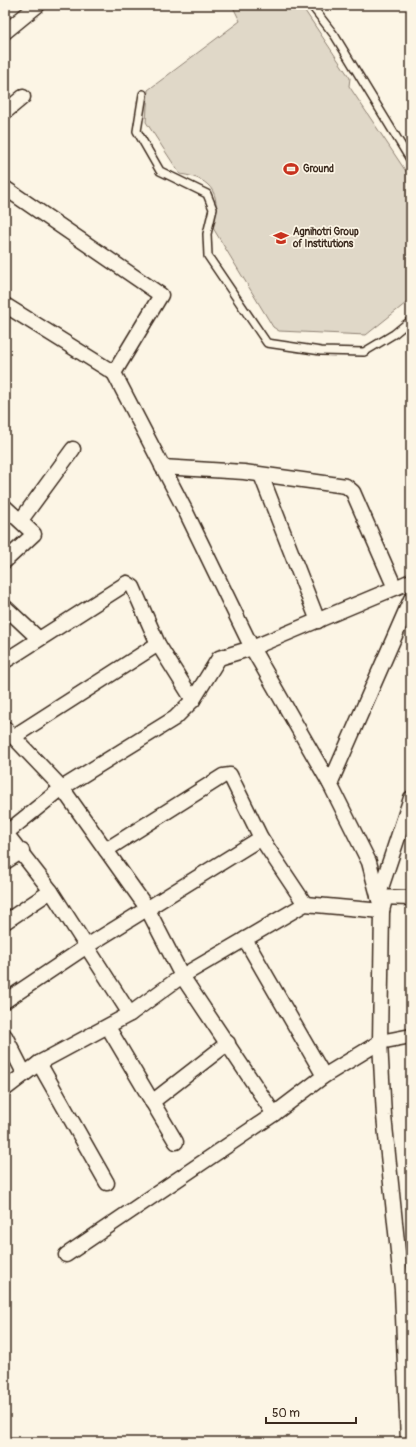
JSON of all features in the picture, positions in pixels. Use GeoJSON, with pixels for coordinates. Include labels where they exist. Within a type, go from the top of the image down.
{"type":"FeatureCollection","features":[{"type":"Feature","properties":{"kind":"street"},"geometry":{"type":"LineString","coordinates":[[5,32],[36,6]]}},
{"type":"Feature","properties":{"kind":"street"},"geometry":{"type":"LineString","coordinates":[[5,112],[23,97]]}},
{"type":"Feature","properties":{"kind":"street"},"geometry":{"type":"LineString","coordinates":[[5,188],[161,294],[114,373]]}},
{"type":"Feature","properties":{"kind":"street"},"geometry":{"type":"LineString","coordinates":[[5,305],[114,373],[252,648],[330,784],[369,862],[385,898]]}},
{"type":"Feature","properties":{"kind":"street"},"geometry":{"type":"LineString","coordinates":[[21,520],[73,449]]}},
{"type":"Feature","properties":{"kind":"street"},"geometry":{"type":"LineString","coordinates":[[162,467],[261,475],[341,485],[350,488],[395,588]]}},
{"type":"Feature","properties":{"kind":"street"},"geometry":{"type":"LineString","coordinates":[[261,475],[318,621]]}},
{"type":"Feature","properties":{"kind":"street"},"geometry":{"type":"LineString","coordinates":[[5,507],[21,520],[34,534],[5,561]]}},
{"type":"Feature","properties":{"kind":"street"},"geometry":{"type":"LineString","coordinates":[[130,1014],[51,891],[22,851],[6,833],[62,788],[170,722],[193,700],[219,658],[252,648],[411,581]]}},
{"type":"Feature","properties":{"kind":"street"},"geometry":{"type":"LineString","coordinates":[[5,662],[127,583],[133,587],[158,644],[193,700]]}},
{"type":"Feature","properties":{"kind":"street"},"geometry":{"type":"LineString","coordinates":[[330,784],[411,599]]}},
{"type":"Feature","properties":{"kind":"street"},"geometry":{"type":"LineString","coordinates":[[5,607],[39,639]]}},
{"type":"Feature","properties":{"kind":"street"},"geometry":{"type":"LineString","coordinates":[[158,644],[9,732],[62,788],[147,908],[182,976],[274,1114]]}},
{"type":"Feature","properties":{"kind":"street"},"geometry":{"type":"LineString","coordinates":[[106,850],[228,774],[233,778],[261,838],[304,904]]}},
{"type":"Feature","properties":{"kind":"street"},"geometry":{"type":"LineString","coordinates":[[408,1442],[406,1289],[384,1116],[380,1042],[382,912],[411,798]]}},
{"type":"Feature","properties":{"kind":"street"},"geometry":{"type":"LineString","coordinates":[[5,1002],[87,946],[261,838]]}},
{"type":"Feature","properties":{"kind":"street"},"geometry":{"type":"LineString","coordinates":[[5,862],[22,851]]}},
{"type":"Feature","properties":{"kind":"street"},"geometry":{"type":"LineString","coordinates":[[5,922],[51,891]]}},
{"type":"Feature","properties":{"kind":"street"},"geometry":{"type":"LineString","coordinates":[[385,898],[409,898]]}},
{"type":"Feature","properties":{"kind":"street"},"geometry":{"type":"LineString","coordinates":[[5,1089],[39,1063],[130,1014],[182,976],[304,904],[382,912]]}},
{"type":"Feature","properties":{"kind":"street"},"geometry":{"type":"LineString","coordinates":[[244,939],[324,1076]]}},
{"type":"Feature","properties":{"kind":"street"},"geometry":{"type":"LineString","coordinates":[[108,1027],[176,1142]]}},
{"type":"Feature","properties":{"kind":"street"},"geometry":{"type":"LineString","coordinates":[[5,1036],[24,1073]]}},
{"type":"Feature","properties":{"kind":"street"},"geometry":{"type":"LineString","coordinates":[[66,1255],[274,1114],[324,1076],[380,1042],[411,1036]]}},
{"type":"Feature","properties":{"kind":"street"},"geometry":{"type":"LineString","coordinates":[[152,1102],[228,1043]]}},
{"type":"Feature","properties":{"kind":"street"},"geometry":{"type":"LineString","coordinates":[[39,1063],[107,1183]]}},
{"type":"Feature","properties":{"kind":"lane"},"geometry":{"type":"LineString","coordinates":[[311,5],[335,36],[411,161]]}},
{"type":"Feature","properties":{"kind":"lane"},"geometry":{"type":"LineString","coordinates":[[143,94],[137,131],[160,171],[207,194],[213,209],[207,234],[208,256],[267,343],[321,351],[364,352],[394,334],[411,320]]}},
{"type":"Feature","properties":{"kind":"shaded area","name":"Ground"},"geometry":{"type":"Polygon","coordinates":[[[232,5],[301,5],[350,78],[349,86],[411,179],[411,299],[366,335],[279,331],[273,327],[213,228],[216,207],[213,191],[201,180],[192,176],[180,174],[146,122],[148,90],[240,21],[232,5]]]}},
{"type":"Feature","properties":{"kind":"place","name":"Ground"},"geometry":{"type":"Point","coordinates":[291,169]}},
{"type":"Feature","properties":{"kind":"place","name":"Agnihotri Group of Institutions"},"geometry":{"type":"Point","coordinates":[281,238]}}]}
